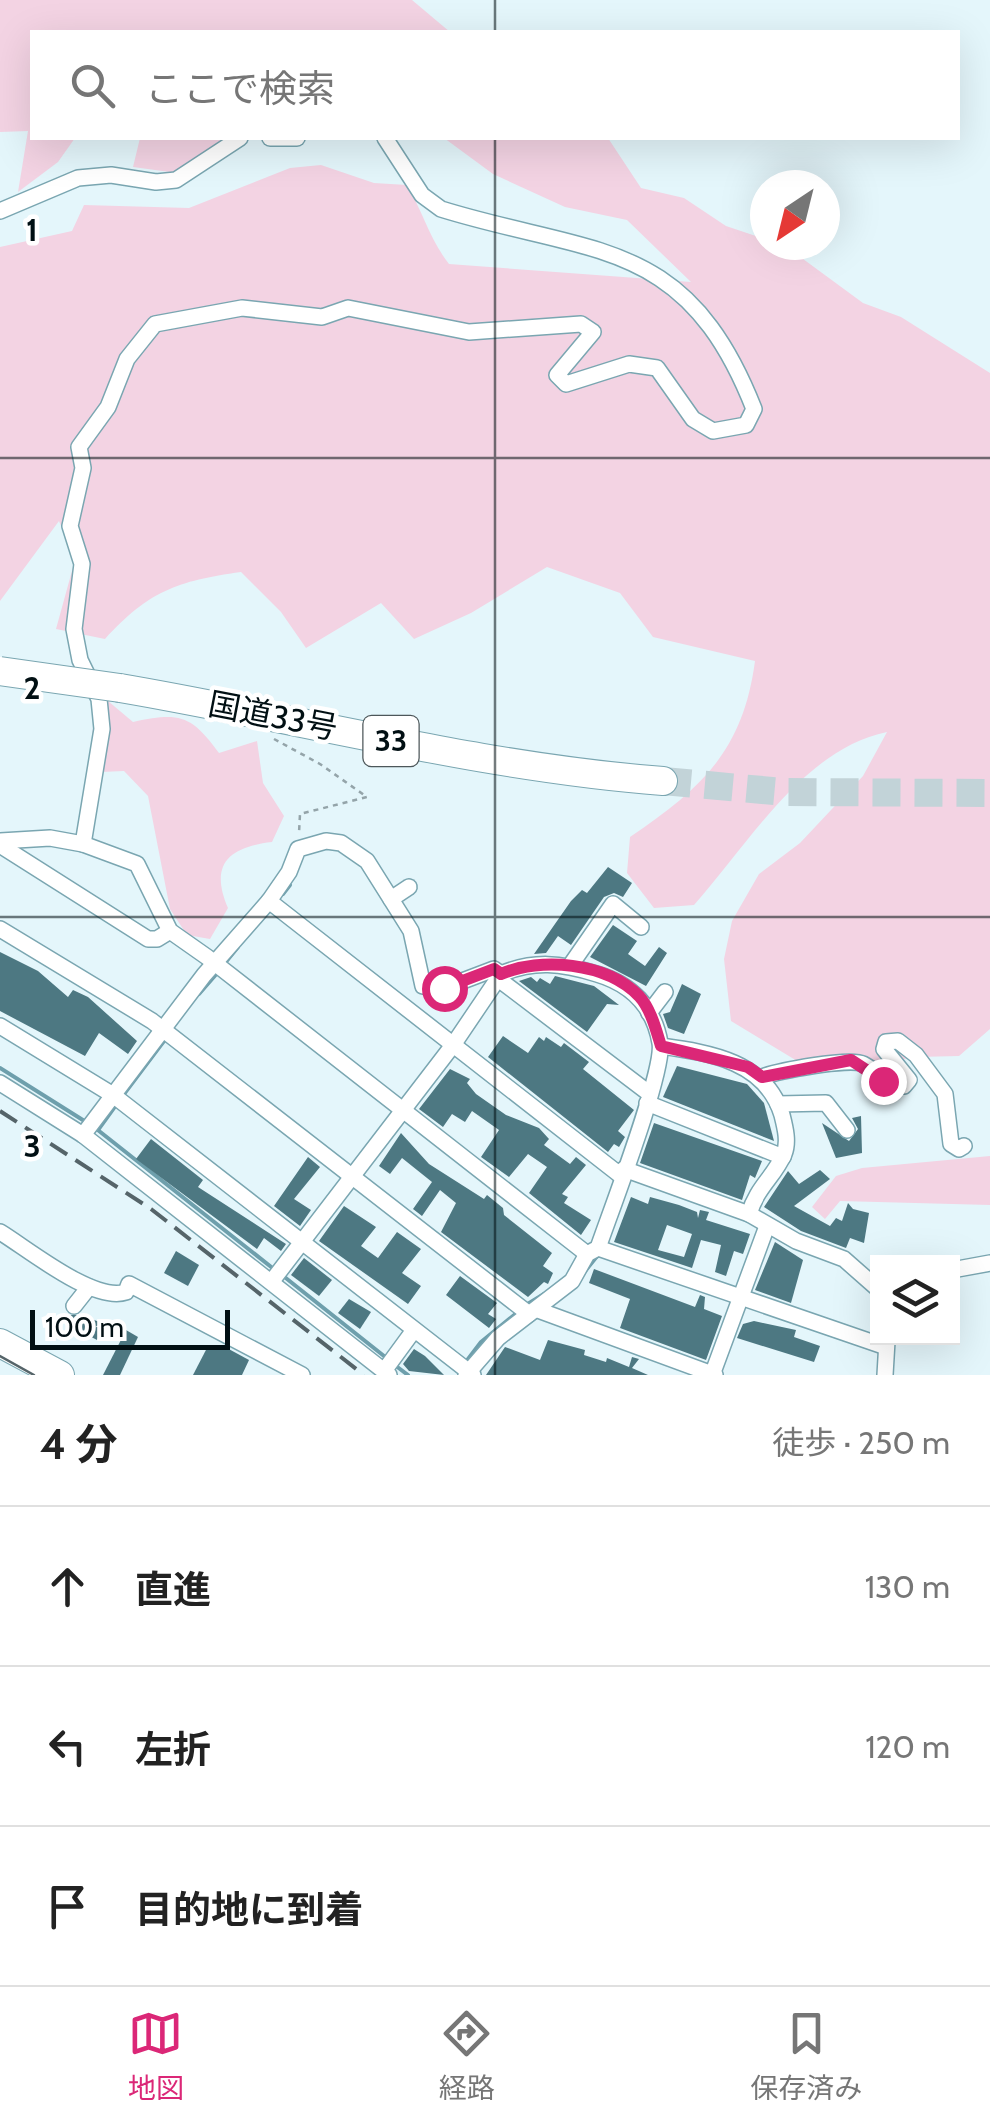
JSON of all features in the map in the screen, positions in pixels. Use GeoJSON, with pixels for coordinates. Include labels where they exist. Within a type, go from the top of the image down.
{"type":"FeatureCollection","features":[{"type":"Feature","properties":{"kind":"highway","name":"国道33号"},"geometry":{"type":"LineString","coordinates":[[0,671],[254,710],[523,766],[664,781]]}},
{"type":"Feature","properties":{"kind":"highway"},"geometry":{"type":"LineString","coordinates":[[0,1342],[60,1375]]}},
{"type":"Feature","properties":{"kind":"street"},"geometry":{"type":"LineString","coordinates":[[0,210],[78,178],[176,180],[237,140]]}},
{"type":"Feature","properties":{"kind":"street"},"geometry":{"type":"LineString","coordinates":[[83,844],[102,729],[99,699],[80,660],[74,629],[82,564],[70,526],[83,468],[79,446],[108,407],[134,348],[155,324],[242,308],[322,317],[348,308],[469,332],[581,324],[593,332],[557,375],[566,384],[630,364],[657,368],[693,418],[713,431],[746,425],[754,410],[690,299],[645,268],[600,249],[441,209],[422,195],[386,140]]}},
{"type":"Feature","properties":{"kind":"street"},"geometry":{"type":"LineString","coordinates":[[0,843],[50,838],[83,844],[137,864],[170,931],[402,1111],[592,1251],[870,1337]]}},
{"type":"Feature","properties":{"kind":"street"},"geometry":{"type":"LineString","coordinates":[[88,1128],[214,963],[269,901],[290,872],[298,849],[326,841],[352,847],[368,861],[412,931],[423,986],[444,988],[494,969],[649,1099],[783,1157]]}},
{"type":"Feature","properties":{"kind":"street"},"geometry":{"type":"LineString","coordinates":[[0,843],[148,938],[157,939],[170,931]]}},
{"type":"Feature","properties":{"kind":"street"},"geometry":{"type":"LineString","coordinates":[[391,899],[409,887]]}},
{"type":"Feature","properties":{"kind":"street"},"geometry":{"type":"LineString","coordinates":[[269,901],[622,1172],[750,1214],[767,1226],[844,1259],[870,1281]]}},
{"type":"Feature","properties":{"kind":"street"},"geometry":{"type":"LineString","coordinates":[[570,966],[613,904],[640,927]]}},
{"type":"Feature","properties":{"kind":"street"},"geometry":{"type":"LineString","coordinates":[[0,929],[162,1030],[533,1312],[713,1375],[767,1226]]}},
{"type":"Feature","properties":{"kind":"street"},"geometry":{"type":"LineString","coordinates":[[0,1026],[112,1094],[301,1242],[414,1330],[469,1374],[498,1338],[572,1281],[592,1251],[649,1099],[661,1046],[640,997],[627,987],[570,966],[512,966],[352,1178],[301,1242],[276,1275]]}},
{"type":"Feature","properties":{"kind":"street"},"geometry":{"type":"LineString","coordinates":[[650,1013],[665,992]]}},
{"type":"Feature","properties":{"kind":"street"},"geometry":{"type":"LineString","coordinates":[[762,1077],[851,1060],[883,1081],[904,1086],[909,1080],[905,1072],[884,1049],[886,1042],[898,1041],[916,1055],[945,1094],[950,1144],[959,1149],[964,1146]]}},
{"type":"Feature","properties":{"kind":"street"},"geometry":{"type":"LineString","coordinates":[[661,1046],[748,1067],[762,1077],[778,1104],[786,1144],[783,1157],[756,1192],[750,1214]]}},
{"type":"Feature","properties":{"kind":"street"},"geometry":{"type":"LineString","coordinates":[[0,1083],[88,1128],[389,1367],[414,1330]]}},
{"type":"Feature","properties":{"kind":"street"},"geometry":{"type":"LineString","coordinates":[[778,1104],[826,1103],[847,1130]]}},
{"type":"Feature","properties":{"kind":"street"},"geometry":{"type":"LineString","coordinates":[[0,1232],[89,1287],[114,1296],[126,1292],[129,1284],[302,1375]]}},
{"type":"Feature","properties":{"kind":"street"},"geometry":{"type":"LineString","coordinates":[[960,1268],[990,1262]]}},
{"type":"Feature","properties":{"kind":"street"},"geometry":{"type":"LineString","coordinates":[[74,1306],[89,1287]]}},
{"type":"Feature","properties":{"kind":"street"},"geometry":{"type":"LineString","coordinates":[[884,1375],[886,1345]]}},
{"type":"Feature","properties":{"kind":"path"},"geometry":{"type":"LineString","coordinates":[[261,733],[296,749],[366,797],[300,814],[298,849]]}},
{"type":"Feature","properties":{"kind":"shaded area"},"geometry":{"type":"Polygon","coordinates":[[[0,0],[412,0],[448,30],[30,30],[30,140],[74,140],[58,162],[18,192],[28,131],[0,132],[0,0]]]}},
{"type":"Feature","properties":{"kind":"shaded area"},"geometry":{"type":"Polygon","coordinates":[[[140,140],[244,140],[177,173],[133,167],[140,140]]]}},
{"type":"Feature","properties":{"kind":"shaded area"},"geometry":{"type":"Polygon","coordinates":[[[447,140],[609,140],[641,188],[684,198],[726,226],[750,234],[750,260],[804,260],[863,303],[901,317],[990,373],[990,1029],[959,1056],[917,1057],[817,1073],[731,1021],[724,959],[732,921],[759,874],[800,843],[863,776],[887,732],[857,742],[803,778],[694,905],[654,908],[627,873],[630,837],[698,784],[715,764],[741,720],[755,661],[653,637],[620,593],[547,567],[471,613],[414,639],[381,603],[306,648],[281,612],[241,572],[165,591],[136,610],[105,639],[56,629],[75,560],[59,521],[0,601],[0,247],[72,231],[84,205],[189,208],[290,168],[321,165],[374,183],[407,185],[449,264],[691,282],[627,220],[565,207],[493,174],[447,140]]]}},
{"type":"Feature","properties":{"kind":"shaded area"},"geometry":{"type":"Polygon","coordinates":[[[108,701],[133,722],[173,717],[192,724],[219,753],[257,741],[263,783],[284,816],[272,842],[244,848],[227,860],[221,880],[228,908],[210,939],[187,935],[170,909],[148,796],[124,771],[101,772],[92,739],[95,703],[108,701]]]}},
{"type":"Feature","properties":{"kind":"shaded area"},"geometry":{"type":"Polygon","coordinates":[[[990,1156],[990,1205],[840,1201],[825,1219],[812,1207],[836,1176],[862,1168],[990,1156]]]}},
{"type":"Feature","properties":{"kind":"building"},"geometry":{"type":"Polygon","coordinates":[[[608,867],[632,883],[623,897],[614,893],[604,897],[571,945],[558,936],[546,953],[534,954],[571,901],[582,890],[587,893],[608,867]]]}},
{"type":"Feature","properties":{"kind":"building"},"geometry":{"type":"Polygon","coordinates":[[[613,925],[637,941],[628,954],[645,966],[659,947],[667,953],[646,986],[590,957],[613,925]]]}},
{"type":"Feature","properties":{"kind":"building"},"geometry":{"type":"Polygon","coordinates":[[[0,952],[38,971],[68,997],[73,990],[88,997],[137,1041],[128,1054],[99,1033],[85,1056],[0,1011],[0,952]]]}},
{"type":"Feature","properties":{"kind":"building"},"geometry":{"type":"Polygon","coordinates":[[[555,976],[594,986],[619,1005],[607,1004],[587,1032],[519,981],[531,977],[550,984],[555,976]]]}},
{"type":"Feature","properties":{"kind":"building"},"geometry":{"type":"Polygon","coordinates":[[[682,984],[701,994],[684,1034],[668,1028],[663,1014],[670,1012],[682,984]]]}},
{"type":"Feature","properties":{"kind":"building"},"geometry":{"type":"Polygon","coordinates":[[[503,1036],[528,1053],[539,1037],[544,1041],[546,1037],[561,1047],[564,1043],[589,1062],[583,1069],[634,1110],[618,1131],[625,1137],[619,1147],[614,1144],[608,1152],[488,1057],[503,1036]]]}},
{"type":"Feature","properties":{"kind":"building"},"geometry":{"type":"Polygon","coordinates":[[[677,1066],[747,1084],[764,1103],[774,1141],[663,1097],[677,1066]]]}},
{"type":"Feature","properties":{"kind":"building"},"geometry":{"type":"Polygon","coordinates":[[[450,1069],[470,1079],[467,1083],[476,1094],[506,1115],[539,1128],[549,1139],[544,1145],[570,1164],[576,1157],[586,1165],[562,1194],[568,1197],[564,1203],[591,1220],[581,1235],[529,1193],[547,1167],[528,1154],[509,1177],[481,1157],[499,1130],[472,1111],[465,1122],[452,1114],[443,1127],[419,1109],[450,1069]]]}},
{"type":"Feature","properties":{"kind":"building"},"geometry":{"type":"Polygon","coordinates":[[[861,1116],[862,1153],[836,1158],[822,1123],[849,1141],[858,1129],[852,1118],[861,1116]]]}},
{"type":"Feature","properties":{"kind":"building"},"geometry":{"type":"Polygon","coordinates":[[[654,1123],[762,1161],[755,1178],[750,1175],[742,1200],[640,1163],[654,1123]]]}},
{"type":"Feature","properties":{"kind":"building"},"geometry":{"type":"Polygon","coordinates":[[[401,1133],[429,1164],[484,1199],[487,1195],[503,1208],[504,1215],[552,1253],[543,1266],[553,1273],[548,1284],[544,1282],[528,1297],[441,1232],[456,1203],[440,1190],[422,1216],[413,1209],[432,1182],[402,1158],[390,1174],[379,1166],[401,1133]]]}},
{"type":"Feature","properties":{"kind":"building"},"geometry":{"type":"Polygon","coordinates":[[[151,1139],[203,1180],[198,1187],[286,1244],[281,1251],[264,1238],[257,1249],[136,1159],[151,1139]]]}},
{"type":"Feature","properties":{"kind":"building"},"geometry":{"type":"Polygon","coordinates":[[[308,1157],[320,1167],[294,1199],[311,1210],[300,1226],[274,1206],[308,1157]]]}},
{"type":"Feature","properties":{"kind":"building"},"geometry":{"type":"Polygon","coordinates":[[[820,1170],[830,1179],[794,1206],[830,1226],[836,1218],[842,1221],[848,1203],[853,1209],[869,1213],[864,1243],[850,1238],[846,1248],[801,1231],[764,1207],[788,1171],[799,1184],[820,1170]]]}},
{"type":"Feature","properties":{"kind":"building"},"geometry":{"type":"Polygon","coordinates":[[[631,1197],[648,1204],[650,1197],[679,1205],[697,1212],[698,1218],[700,1210],[709,1212],[706,1220],[750,1234],[743,1254],[734,1251],[726,1276],[715,1272],[721,1245],[701,1240],[692,1268],[614,1242],[631,1197]],[[667,1225],[658,1250],[684,1257],[692,1234],[667,1225]]]}},
{"type":"Feature","properties":{"kind":"building"},"geometry":{"type":"Polygon","coordinates":[[[344,1206],[376,1227],[361,1246],[378,1258],[397,1232],[421,1249],[402,1273],[421,1286],[408,1304],[319,1241],[344,1206]]]}},
{"type":"Feature","properties":{"kind":"building"},"geometry":{"type":"Polygon","coordinates":[[[775,1242],[803,1260],[791,1303],[755,1290],[775,1242]]]}},
{"type":"Feature","properties":{"kind":"building"},"geometry":{"type":"Polygon","coordinates":[[[176,1251],[199,1265],[188,1286],[164,1273],[176,1251]]]}},
{"type":"Feature","properties":{"kind":"building"},"geometry":{"type":"Polygon","coordinates":[[[304,1258],[332,1280],[319,1296],[291,1275],[304,1258]]]}},
{"type":"Feature","properties":{"kind":"building"},"geometry":{"type":"Polygon","coordinates":[[[594,1269],[695,1307],[700,1295],[705,1297],[704,1309],[722,1316],[706,1360],[620,1328],[630,1299],[589,1283],[594,1269]]]}},
{"type":"Feature","properties":{"kind":"building"},"geometry":{"type":"Polygon","coordinates":[[[460,1276],[497,1303],[488,1314],[496,1319],[489,1328],[446,1295],[460,1276]]]}},
{"type":"Feature","properties":{"kind":"building"},"geometry":{"type":"Polygon","coordinates":[[[349,1299],[371,1312],[360,1329],[338,1313],[349,1299]]]}},
{"type":"Feature","properties":{"kind":"building"},"geometry":{"type":"Polygon","coordinates":[[[68,1315],[81,1315],[105,1324],[97,1340],[65,1323],[68,1315]]]}},
{"type":"Feature","properties":{"kind":"building"},"geometry":{"type":"Polygon","coordinates":[[[754,1321],[796,1330],[794,1337],[820,1346],[814,1362],[737,1338],[743,1324],[754,1321]]]}},
{"type":"Feature","properties":{"kind":"building"},"geometry":{"type":"Polygon","coordinates":[[[126,1330],[138,1337],[120,1375],[103,1375],[126,1330]]]}},
{"type":"Feature","properties":{"kind":"building"},"geometry":{"type":"Polygon","coordinates":[[[548,1340],[629,1367],[632,1357],[639,1359],[632,1368],[648,1375],[486,1375],[505,1347],[540,1360],[548,1340]]]}},
{"type":"Feature","properties":{"kind":"building"},"geometry":{"type":"Polygon","coordinates":[[[208,1346],[225,1347],[249,1360],[242,1375],[193,1375],[208,1346]]]}},
{"type":"Feature","properties":{"kind":"building"},"geometry":{"type":"Polygon","coordinates":[[[414,1349],[444,1375],[409,1371],[403,1364],[414,1349]]]}},
{"type":"Feature","properties":{"kind":"waterway"},"geometry":{"type":"LineString","coordinates":[[283,894],[290,885]]}},
{"type":"Feature","properties":{"kind":"waterway"},"geometry":{"type":"LineString","coordinates":[[225,963],[238,947]]}},
{"type":"Feature","properties":{"kind":"waterway"},"geometry":{"type":"LineString","coordinates":[[199,994],[219,971]]}},
{"type":"Feature","properties":{"kind":"waterway"},"geometry":{"type":"LineString","coordinates":[[121,1098],[167,1037]]}},
{"type":"Feature","properties":{"kind":"waterway"},"geometry":{"type":"LineString","coordinates":[[0,1068],[86,1122]]}},
{"type":"Feature","properties":{"kind":"waterway"},"geometry":{"type":"LineString","coordinates":[[98,1130],[116,1105]]}},
{"type":"Feature","properties":{"kind":"waterway"},"geometry":{"type":"LineString","coordinates":[[94,1127],[275,1270]]}},
{"type":"Feature","properties":{"kind":"waterway"},"geometry":{"type":"LineString","coordinates":[[582,1275],[598,1255]]}},
{"type":"Feature","properties":{"kind":"waterway"},"geometry":{"type":"LineString","coordinates":[[282,1275],[389,1360]]}},
{"type":"Feature","properties":{"kind":"waterway"},"geometry":{"type":"LineString","coordinates":[[526,1305],[544,1294]]}},
{"type":"Feature","properties":{"kind":"waterway"},"geometry":{"type":"LineString","coordinates":[[465,1363],[481,1342],[519,1311]]}},
{"type":"Feature","properties":{"kind":"waterway"},"geometry":{"type":"LineString","coordinates":[[396,1366],[408,1375]]}},
{"type":"Feature","properties":{"kind":"tunnel"},"geometry":{"type":"LineString","coordinates":[[663,781],[784,792],[990,793]]}},
{"type":"Feature","properties":{"kind":"tram line"},"geometry":{"type":"LineString","coordinates":[[0,1356],[34,1375]]}},
{"type":"Feature","properties":{"kind":"railway"},"geometry":{"type":"LineString","coordinates":[[0,1111],[151,1209],[364,1375]]}},
{"type":"Feature","properties":{"kind":"route"},"geometry":{"type":"LineString","coordinates":[[444,988],[494,969],[501,974],[512,966],[570,966],[608,977],[640,997],[661,1046],[748,1067],[762,1077],[851,1060],[867,1066],[883,1081]]}}]}
